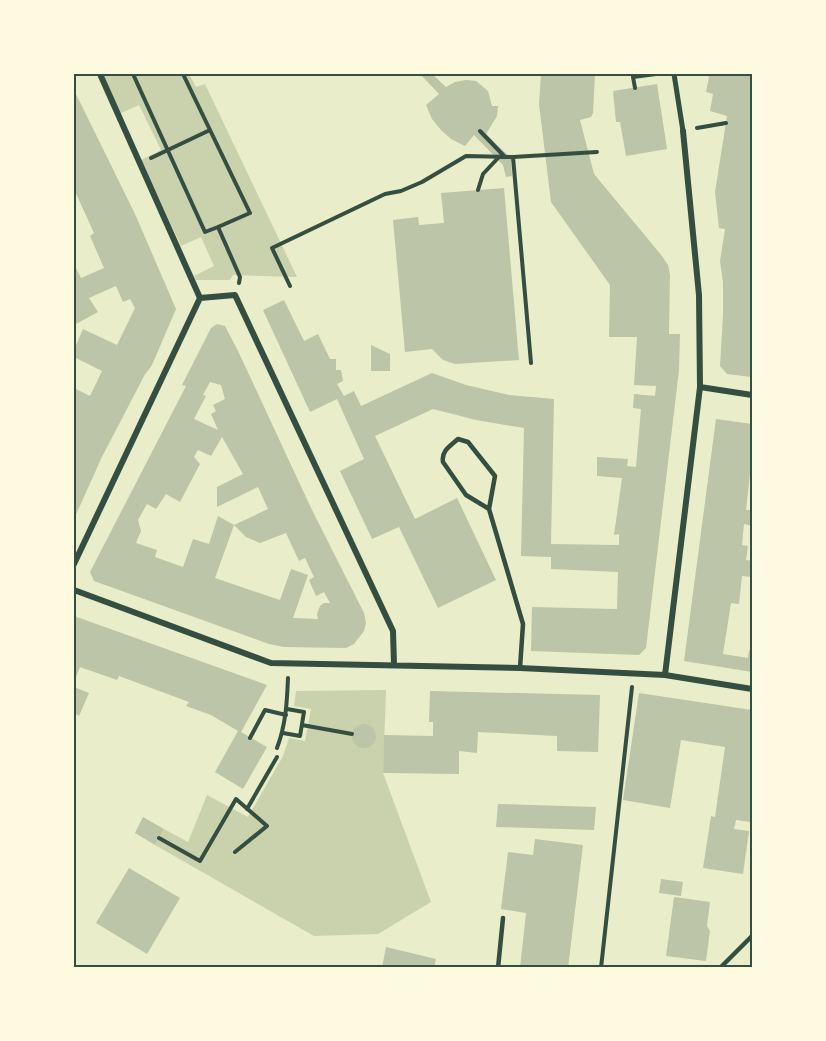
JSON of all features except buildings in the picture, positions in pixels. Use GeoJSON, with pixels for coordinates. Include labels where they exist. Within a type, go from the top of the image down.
{"type":"FeatureCollection","features":[{"type":"Feature","properties":{"kind":"street"},"geometry":{"type":"LineString","coordinates":[[74,564],[200,298],[100,74]]}},
{"type":"Feature","properties":{"kind":"street"},"geometry":{"type":"LineString","coordinates":[[665,675],[700,387],[699,296],[683,131],[674,74]]}},
{"type":"Feature","properties":{"kind":"street"},"geometry":{"type":"LineString","coordinates":[[200,298],[235,295],[393,631],[394,664]]}},
{"type":"Feature","properties":{"kind":"street"},"geometry":{"type":"LineString","coordinates":[[700,387],[753,395]]}},
{"type":"Feature","properties":{"kind":"street"},"geometry":{"type":"LineString","coordinates":[[74,590],[271,663],[394,664],[665,675],[753,689]]}},
{"type":"Feature","properties":{"kind":"lane"},"geometry":{"type":"LineString","coordinates":[[489,509],[466,495],[443,462],[442,456],[445,450],[458,439],[468,442],[495,476],[489,509],[523,624],[520,668]]}},
{"type":"Feature","properties":{"kind":"lane"},"geometry":{"type":"LineString","coordinates":[[498,968],[503,918]]}},
{"type":"Feature","properties":{"kind":"lane"},"geometry":{"type":"LineString","coordinates":[[720,968],[753,936]]}},
{"type":"Feature","properties":{"kind":"path"},"geometry":{"type":"LineString","coordinates":[[133,74],[206,232],[250,213],[183,74]]}},
{"type":"Feature","properties":{"kind":"path"},"geometry":{"type":"LineString","coordinates":[[635,88],[633,77],[656,74]]}},
{"type":"Feature","properties":{"kind":"path"},"geometry":{"type":"LineString","coordinates":[[683,131],[726,123]]}},
{"type":"Feature","properties":{"kind":"path"},"geometry":{"type":"LineString","coordinates":[[140,163],[210,130]]}},
{"type":"Feature","properties":{"kind":"path"},"geometry":{"type":"LineString","coordinates":[[480,130],[505,157]]}},
{"type":"Feature","properties":{"kind":"path"},"geometry":{"type":"LineString","coordinates":[[290,286],[272,248],[385,194],[401,191],[422,182],[466,156],[513,157],[597,152]]}},
{"type":"Feature","properties":{"kind":"path"},"geometry":{"type":"LineString","coordinates":[[478,190],[483,174],[499,157]]}},
{"type":"Feature","properties":{"kind":"path"},"geometry":{"type":"LineString","coordinates":[[513,157],[531,363]]}},
{"type":"Feature","properties":{"kind":"path"},"geometry":{"type":"LineString","coordinates":[[218,227],[240,278],[235,295]]}},
{"type":"Feature","properties":{"kind":"path"},"geometry":{"type":"LineString","coordinates":[[278,748],[287,709],[288,663]]}},
{"type":"Feature","properties":{"kind":"path"},"geometry":{"type":"LineString","coordinates":[[601,968],[630,700]]}},
{"type":"Feature","properties":{"kind":"path"},"geometry":{"type":"LineString","coordinates":[[283,733],[300,736],[302,725],[304,712],[287,709]]}},
{"type":"Feature","properties":{"kind":"path"},"geometry":{"type":"LineString","coordinates":[[250,738],[265,710],[286,715]]}},
{"type":"Feature","properties":{"kind":"path"},"geometry":{"type":"LineString","coordinates":[[302,725],[352,734]]}},
{"type":"Feature","properties":{"kind":"path"},"geometry":{"type":"LineString","coordinates":[[248,809],[277,757]]}},
{"type":"Feature","properties":{"kind":"path"},"geometry":{"type":"LineString","coordinates":[[159,838],[200,861],[236,799],[267,826],[235,852]]}},
{"type":"Feature","properties":{"kind":"green space"},"geometry":{"type":"Polygon","coordinates":[[[111,74],[189,74],[196,87],[205,84],[297,277],[233,275],[230,280],[196,280],[194,276],[214,266],[201,237],[181,246],[141,160],[161,150],[139,105],[119,114],[104,76],[111,74]]]}},
{"type":"Feature","properties":{"kind":"green space"},"geometry":{"type":"Polygon","coordinates":[[[386,690],[383,773],[431,902],[378,934],[314,936],[155,845],[164,829],[188,842],[207,795],[248,817],[283,756],[289,738],[305,741],[311,709],[294,706],[296,691],[386,690]]]}}]}
